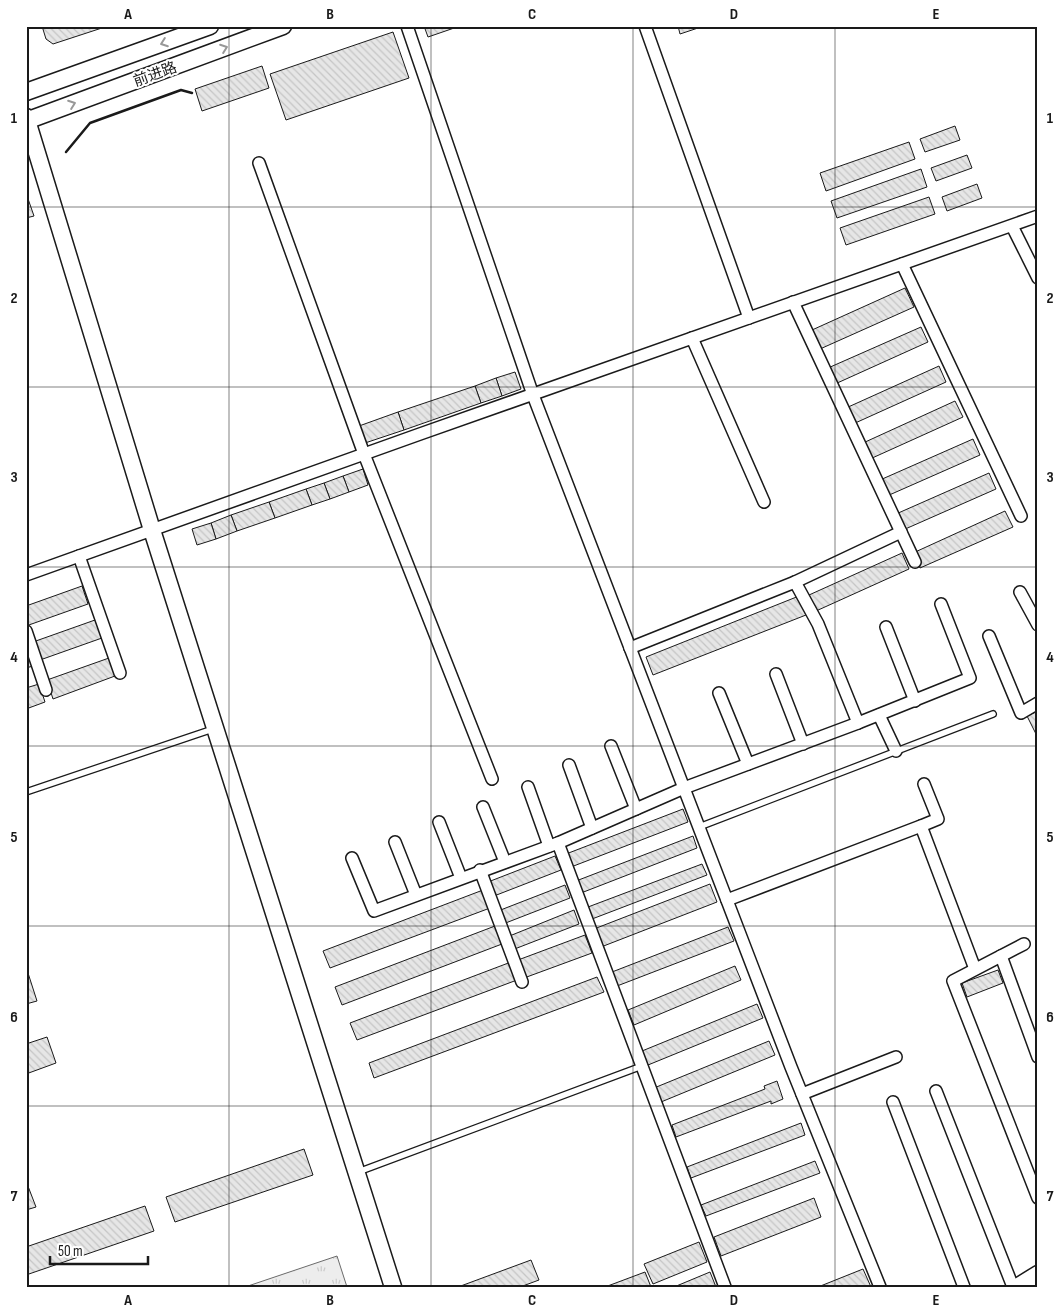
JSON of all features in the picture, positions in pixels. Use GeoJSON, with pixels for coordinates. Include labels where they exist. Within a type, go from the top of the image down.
{"type":"FeatureCollection","features":[{"type":"Feature","properties":{"kind":"street","name":"前进路"},"geometry":{"type":"LineString","coordinates":[[26,92],[210,26]]}},
{"type":"Feature","properties":{"kind":"street","name":"前进路"},"geometry":{"type":"LineString","coordinates":[[27,120],[283,26]]}},
{"type":"Feature","properties":{"kind":"street"},"geometry":{"type":"LineString","coordinates":[[407,26],[533,395],[802,1094],[880,1287]]}},
{"type":"Feature","properties":{"kind":"street"},"geometry":{"type":"LineString","coordinates":[[645,26],[748,318]]}},
{"type":"Feature","properties":{"kind":"street"},"geometry":{"type":"LineString","coordinates":[[27,120],[152,530],[392,1287]]}},
{"type":"Feature","properties":{"kind":"street"},"geometry":{"type":"LineString","coordinates":[[259,163],[364,454],[492,778]]}},
{"type":"Feature","properties":{"kind":"street"},"geometry":{"type":"LineString","coordinates":[[26,575],[1038,216]]}},
{"type":"Feature","properties":{"kind":"street"},"geometry":{"type":"LineString","coordinates":[[1012,226],[1038,278]]}},
{"type":"Feature","properties":{"kind":"street"},"geometry":{"type":"LineString","coordinates":[[902,264],[1021,516]]}},
{"type":"Feature","properties":{"kind":"street"},"geometry":{"type":"LineString","coordinates":[[793,302],[915,562]]}},
{"type":"Feature","properties":{"kind":"street"},"geometry":{"type":"LineString","coordinates":[[692,338],[764,502]]}},
{"type":"Feature","properties":{"kind":"street"},"geometry":{"type":"LineString","coordinates":[[630,648],[795,582],[901,532]]}},
{"type":"Feature","properties":{"kind":"street"},"geometry":{"type":"LineString","coordinates":[[79,556],[120,673]]}},
{"type":"Feature","properties":{"kind":"street"},"geometry":{"type":"LineString","coordinates":[[795,582],[818,624],[858,724]]}},
{"type":"Feature","properties":{"kind":"street"},"geometry":{"type":"LineString","coordinates":[[1020,592],[1038,626]]}},
{"type":"Feature","properties":{"kind":"street"},"geometry":{"type":"LineString","coordinates":[[352,858],[374,911],[480,870],[553,845],[684,788],[858,724],[970,678],[941,604]]}},
{"type":"Feature","properties":{"kind":"street"},"geometry":{"type":"LineString","coordinates":[[886,627],[915,700]]}},
{"type":"Feature","properties":{"kind":"street"},"geometry":{"type":"LineString","coordinates":[[26,631],[46,690]]}},
{"type":"Feature","properties":{"kind":"street"},"geometry":{"type":"LineString","coordinates":[[989,636],[1021,713],[1038,703]]}},
{"type":"Feature","properties":{"kind":"street"},"geometry":{"type":"LineString","coordinates":[[776,674],[803,744]]}},
{"type":"Feature","properties":{"kind":"street"},"geometry":{"type":"LineString","coordinates":[[719,693],[748,764]]}},
{"type":"Feature","properties":{"kind":"street"},"geometry":{"type":"LineString","coordinates":[[880,715],[896,751]]}},
{"type":"Feature","properties":{"kind":"street"},"geometry":{"type":"LineString","coordinates":[[611,746],[636,809]]}},
{"type":"Feature","properties":{"kind":"street"},"geometry":{"type":"LineString","coordinates":[[569,765],[592,828]]}},
{"type":"Feature","properties":{"kind":"street"},"geometry":{"type":"LineString","coordinates":[[727,900],[938,819],[924,784]]}},
{"type":"Feature","properties":{"kind":"street"},"geometry":{"type":"LineString","coordinates":[[528,787],[642,1066],[725,1287]]}},
{"type":"Feature","properties":{"kind":"street"},"geometry":{"type":"LineString","coordinates":[[483,807],[505,862]]}},
{"type":"Feature","properties":{"kind":"street"},"geometry":{"type":"LineString","coordinates":[[439,822],[461,878]]}},
{"type":"Feature","properties":{"kind":"street"},"geometry":{"type":"LineString","coordinates":[[921,826],[975,970]]}},
{"type":"Feature","properties":{"kind":"street"},"geometry":{"type":"LineString","coordinates":[[395,842],[416,895]]}},
{"type":"Feature","properties":{"kind":"street"},"geometry":{"type":"LineString","coordinates":[[480,870],[522,982]]}},
{"type":"Feature","properties":{"kind":"street"},"geometry":{"type":"LineString","coordinates":[[1024,944],[953,981],[1038,1198]]}},
{"type":"Feature","properties":{"kind":"street"},"geometry":{"type":"LineString","coordinates":[[1001,956],[1038,1057]]}},
{"type":"Feature","properties":{"kind":"street"},"geometry":{"type":"LineString","coordinates":[[802,1094],[896,1057]]}},
{"type":"Feature","properties":{"kind":"street"},"geometry":{"type":"LineString","coordinates":[[936,1091],[1013,1287]]}},
{"type":"Feature","properties":{"kind":"street"},"geometry":{"type":"LineString","coordinates":[[894,1102],[964,1287]]}},
{"type":"Feature","properties":{"kind":"street"},"geometry":{"type":"LineString","coordinates":[[1018,1287],[1038,1274]]}},
{"type":"Feature","properties":{"kind":"lane"},"geometry":{"type":"LineString","coordinates":[[699,828],[992,714]]}},
{"type":"Feature","properties":{"kind":"lane"},"geometry":{"type":"LineString","coordinates":[[26,792],[215,728]]}},
{"type":"Feature","properties":{"kind":"lane"},"geometry":{"type":"LineString","coordinates":[[356,1173],[642,1066]]}},
{"type":"Feature","properties":{"kind":"green space"},"geometry":{"type":"Polygon","coordinates":[[[337,1256],[347,1287],[245,1287],[337,1256]]]}},
{"type":"Feature","properties":{"kind":"building"},"geometry":{"type":"Polygon","coordinates":[[[42,26],[108,26],[53,44],[46,39],[42,26]]]}},
{"type":"Feature","properties":{"kind":"building"},"geometry":{"type":"Polygon","coordinates":[[[424,26],[460,26],[428,37],[424,26]]]}},
{"type":"Feature","properties":{"kind":"building"},"geometry":{"type":"Polygon","coordinates":[[[678,26],[704,26],[680,34],[678,26]]]}},
{"type":"Feature","properties":{"kind":"building"},"geometry":{"type":"Polygon","coordinates":[[[393,32],[409,78],[286,120],[270,74],[393,32]]]}},
{"type":"Feature","properties":{"kind":"building"},"geometry":{"type":"Polygon","coordinates":[[[262,66],[269,88],[202,111],[195,89],[262,66]]]}},
{"type":"Feature","properties":{"kind":"building"},"geometry":{"type":"Polygon","coordinates":[[[955,126],[960,140],[925,152],[920,139],[955,126]]]}},
{"type":"Feature","properties":{"kind":"building"},"geometry":{"type":"Polygon","coordinates":[[[909,142],[915,159],[826,191],[820,173],[909,142]]]}},
{"type":"Feature","properties":{"kind":"building"},"geometry":{"type":"Polygon","coordinates":[[[967,155],[972,168],[936,181],[931,168],[967,155]]]}},
{"type":"Feature","properties":{"kind":"building"},"geometry":{"type":"Polygon","coordinates":[[[921,169],[927,187],[837,218],[831,201],[921,169]]]}},
{"type":"Feature","properties":{"kind":"building"},"geometry":{"type":"Polygon","coordinates":[[[977,184],[982,198],[947,211],[942,197],[977,184]]]}},
{"type":"Feature","properties":{"kind":"building"},"geometry":{"type":"Polygon","coordinates":[[[26,193],[34,216],[26,218],[26,193]]]}},
{"type":"Feature","properties":{"kind":"building"},"geometry":{"type":"Polygon","coordinates":[[[929,197],[935,214],[846,245],[840,228],[929,197]]]}},
{"type":"Feature","properties":{"kind":"building"},"geometry":{"type":"Polygon","coordinates":[[[905,288],[914,307],[820,349],[812,330],[905,288]]]}},
{"type":"Feature","properties":{"kind":"building"},"geometry":{"type":"Polygon","coordinates":[[[921,327],[928,342],[835,384],[828,368],[921,327]]]}},
{"type":"Feature","properties":{"kind":"building"},"geometry":{"type":"Polygon","coordinates":[[[939,366],[946,382],[853,424],[846,408],[939,366]]]}},
{"type":"Feature","properties":{"kind":"building"},"geometry":{"type":"Polygon","coordinates":[[[515,372],[521,389],[502,396],[496,378],[515,372]]]}},
{"type":"Feature","properties":{"kind":"building"},"geometry":{"type":"Polygon","coordinates":[[[496,378],[502,396],[481,403],[475,386],[496,378]]]}},
{"type":"Feature","properties":{"kind":"building"},"geometry":{"type":"Polygon","coordinates":[[[475,386],[481,403],[404,430],[398,412],[475,386]]]}},
{"type":"Feature","properties":{"kind":"building"},"geometry":{"type":"Polygon","coordinates":[[[955,401],[963,417],[870,459],[863,443],[955,401]]]}},
{"type":"Feature","properties":{"kind":"building"},"geometry":{"type":"Polygon","coordinates":[[[398,412],[404,430],[365,443],[359,426],[398,412]]]}},
{"type":"Feature","properties":{"kind":"building"},"geometry":{"type":"Polygon","coordinates":[[[973,439],[980,455],[887,496],[880,480],[973,439]]]}},
{"type":"Feature","properties":{"kind":"building"},"geometry":{"type":"Polygon","coordinates":[[[363,469],[368,485],[349,492],[343,476],[363,469]]]}},
{"type":"Feature","properties":{"kind":"building"},"geometry":{"type":"Polygon","coordinates":[[[989,473],[996,489],[903,530],[896,514],[989,473]]]}},
{"type":"Feature","properties":{"kind":"building"},"geometry":{"type":"Polygon","coordinates":[[[343,476],[349,492],[330,499],[324,483],[343,476]]]}},
{"type":"Feature","properties":{"kind":"building"},"geometry":{"type":"Polygon","coordinates":[[[324,483],[330,499],[312,505],[306,489],[324,483]]]}},
{"type":"Feature","properties":{"kind":"building"},"geometry":{"type":"Polygon","coordinates":[[[306,489],[312,505],[275,518],[269,502],[306,489]]]}},
{"type":"Feature","properties":{"kind":"building"},"geometry":{"type":"Polygon","coordinates":[[[269,502],[275,518],[237,531],[231,515],[269,502]]]}},
{"type":"Feature","properties":{"kind":"building"},"geometry":{"type":"Polygon","coordinates":[[[1005,511],[1013,527],[920,568],[913,553],[1005,511]]]}},
{"type":"Feature","properties":{"kind":"building"},"geometry":{"type":"Polygon","coordinates":[[[231,515],[237,531],[216,539],[211,523],[231,515]]]}},
{"type":"Feature","properties":{"kind":"building"},"geometry":{"type":"Polygon","coordinates":[[[211,523],[216,539],[197,545],[192,529],[211,523]]]}},
{"type":"Feature","properties":{"kind":"building"},"geometry":{"type":"Polygon","coordinates":[[[902,553],[909,569],[816,611],[809,595],[902,553]]]}},
{"type":"Feature","properties":{"kind":"building"},"geometry":{"type":"Polygon","coordinates":[[[82,586],[88,604],[26,626],[26,606],[82,586]]]}},
{"type":"Feature","properties":{"kind":"building"},"geometry":{"type":"Polygon","coordinates":[[[799,596],[806,615],[653,675],[646,657],[799,596]]]}},
{"type":"Feature","properties":{"kind":"building"},"geometry":{"type":"Polygon","coordinates":[[[95,620],[102,638],[40,660],[33,642],[95,620]]]}},
{"type":"Feature","properties":{"kind":"building"},"geometry":{"type":"Polygon","coordinates":[[[26,648],[33,666],[26,668],[26,648]]]}},
{"type":"Feature","properties":{"kind":"building"},"geometry":{"type":"Polygon","coordinates":[[[109,658],[115,676],[53,699],[47,680],[109,658]]]}},
{"type":"Feature","properties":{"kind":"building"},"geometry":{"type":"Polygon","coordinates":[[[39,684],[45,702],[26,709],[26,688],[39,684]]]}},
{"type":"Feature","properties":{"kind":"building"},"geometry":{"type":"Polygon","coordinates":[[[1038,711],[1038,738],[1027,716],[1038,711]]]}},
{"type":"Feature","properties":{"kind":"building"},"geometry":{"type":"Polygon","coordinates":[[[683,809],[688,822],[571,867],[566,854],[683,809]]]}},
{"type":"Feature","properties":{"kind":"building"},"geometry":{"type":"Polygon","coordinates":[[[693,836],[697,848],[581,893],[576,881],[693,836]]]}},
{"type":"Feature","properties":{"kind":"building"},"geometry":{"type":"Polygon","coordinates":[[[555,856],[561,870],[494,896],[488,882],[555,856]]]}},
{"type":"Feature","properties":{"kind":"building"},"geometry":{"type":"Polygon","coordinates":[[[702,864],[707,875],[592,919],[588,907],[702,864]]]}},
{"type":"Feature","properties":{"kind":"building"},"geometry":{"type":"Polygon","coordinates":[[[710,884],[717,902],[601,947],[594,929],[710,884]]]}},
{"type":"Feature","properties":{"kind":"building"},"geometry":{"type":"Polygon","coordinates":[[[565,885],[570,898],[503,924],[498,911],[565,885]]]}},
{"type":"Feature","properties":{"kind":"building"},"geometry":{"type":"Polygon","coordinates":[[[483,890],[490,908],[330,968],[323,951],[483,890]]]}},
{"type":"Feature","properties":{"kind":"building"},"geometry":{"type":"Polygon","coordinates":[[[574,910],[579,924],[512,950],[507,937],[574,910]]]}},
{"type":"Feature","properties":{"kind":"building"},"geometry":{"type":"Polygon","coordinates":[[[495,926],[502,944],[342,1005],[335,987],[495,926]]]}},
{"type":"Feature","properties":{"kind":"building"},"geometry":{"type":"Polygon","coordinates":[[[728,927],[734,941],[617,986],[612,972],[728,927]]]}},
{"type":"Feature","properties":{"kind":"building"},"geometry":{"type":"Polygon","coordinates":[[[585,935],[592,953],[524,978],[518,960],[585,935]]]}},
{"type":"Feature","properties":{"kind":"building"},"geometry":{"type":"Polygon","coordinates":[[[511,962],[517,980],[357,1040],[350,1023],[511,962]]]}},
{"type":"Feature","properties":{"kind":"building"},"geometry":{"type":"Polygon","coordinates":[[[735,966],[741,980],[634,1025],[628,1010],[735,966]]]}},
{"type":"Feature","properties":{"kind":"building"},"geometry":{"type":"Polygon","coordinates":[[[998,970],[1003,983],[967,997],[962,983],[998,970]]]}},
{"type":"Feature","properties":{"kind":"building"},"geometry":{"type":"Polygon","coordinates":[[[28,973],[37,1001],[26,1004],[26,974],[28,973]]]}},
{"type":"Feature","properties":{"kind":"building"},"geometry":{"type":"Polygon","coordinates":[[[597,977],[604,992],[374,1078],[369,1063],[597,977]]]}},
{"type":"Feature","properties":{"kind":"building"},"geometry":{"type":"Polygon","coordinates":[[[757,1004],[763,1018],[648,1065],[642,1051],[757,1004]]]}},
{"type":"Feature","properties":{"kind":"building"},"geometry":{"type":"Polygon","coordinates":[[[47,1037],[56,1063],[26,1074],[26,1044],[47,1037]]]}},
{"type":"Feature","properties":{"kind":"building"},"geometry":{"type":"Polygon","coordinates":[[[769,1041],[775,1055],[661,1102],[654,1088],[769,1041]]]}},
{"type":"Feature","properties":{"kind":"building"},"geometry":{"type":"Polygon","coordinates":[[[777,1081],[783,1099],[771,1104],[771,1101],[676,1137],[672,1125],[765,1089],[764,1086],[777,1081]]]}},
{"type":"Feature","properties":{"kind":"building"},"geometry":{"type":"Polygon","coordinates":[[[801,1123],[805,1135],[691,1178],[687,1167],[801,1123]]]}},
{"type":"Feature","properties":{"kind":"building"},"geometry":{"type":"Polygon","coordinates":[[[304,1149],[313,1175],[175,1222],[166,1197],[304,1149]]]}},
{"type":"Feature","properties":{"kind":"building"},"geometry":{"type":"Polygon","coordinates":[[[815,1161],[820,1173],[706,1216],[701,1205],[815,1161]]]}},
{"type":"Feature","properties":{"kind":"building"},"geometry":{"type":"Polygon","coordinates":[[[26,1181],[36,1207],[26,1210],[26,1181]]]}},
{"type":"Feature","properties":{"kind":"building"},"geometry":{"type":"Polygon","coordinates":[[[814,1198],[821,1217],[721,1256],[714,1237],[814,1198]]]}},
{"type":"Feature","properties":{"kind":"building"},"geometry":{"type":"Polygon","coordinates":[[[145,1206],[154,1231],[26,1275],[26,1247],[145,1206]]]}},
{"type":"Feature","properties":{"kind":"building"},"geometry":{"type":"Polygon","coordinates":[[[699,1242],[707,1262],[653,1284],[644,1264],[699,1242]]]}},
{"type":"Feature","properties":{"kind":"building"},"geometry":{"type":"Polygon","coordinates":[[[531,1260],[539,1280],[520,1287],[458,1287],[531,1260]]]}},
{"type":"Feature","properties":{"kind":"building"},"geometry":{"type":"Polygon","coordinates":[[[863,1269],[871,1287],[818,1287],[863,1269]]]}},
{"type":"Feature","properties":{"kind":"building"},"geometry":{"type":"Polygon","coordinates":[[[645,1272],[651,1287],[605,1287],[645,1272]]]}},
{"type":"Feature","properties":{"kind":"building"},"geometry":{"type":"Polygon","coordinates":[[[710,1272],[716,1287],[674,1287],[710,1272]]]}},
{"type":"Feature","properties":{"kind":"wall"},"geometry":{"type":"LineString","coordinates":[[66,152],[90,123],[181,90],[192,93]]}}]}
